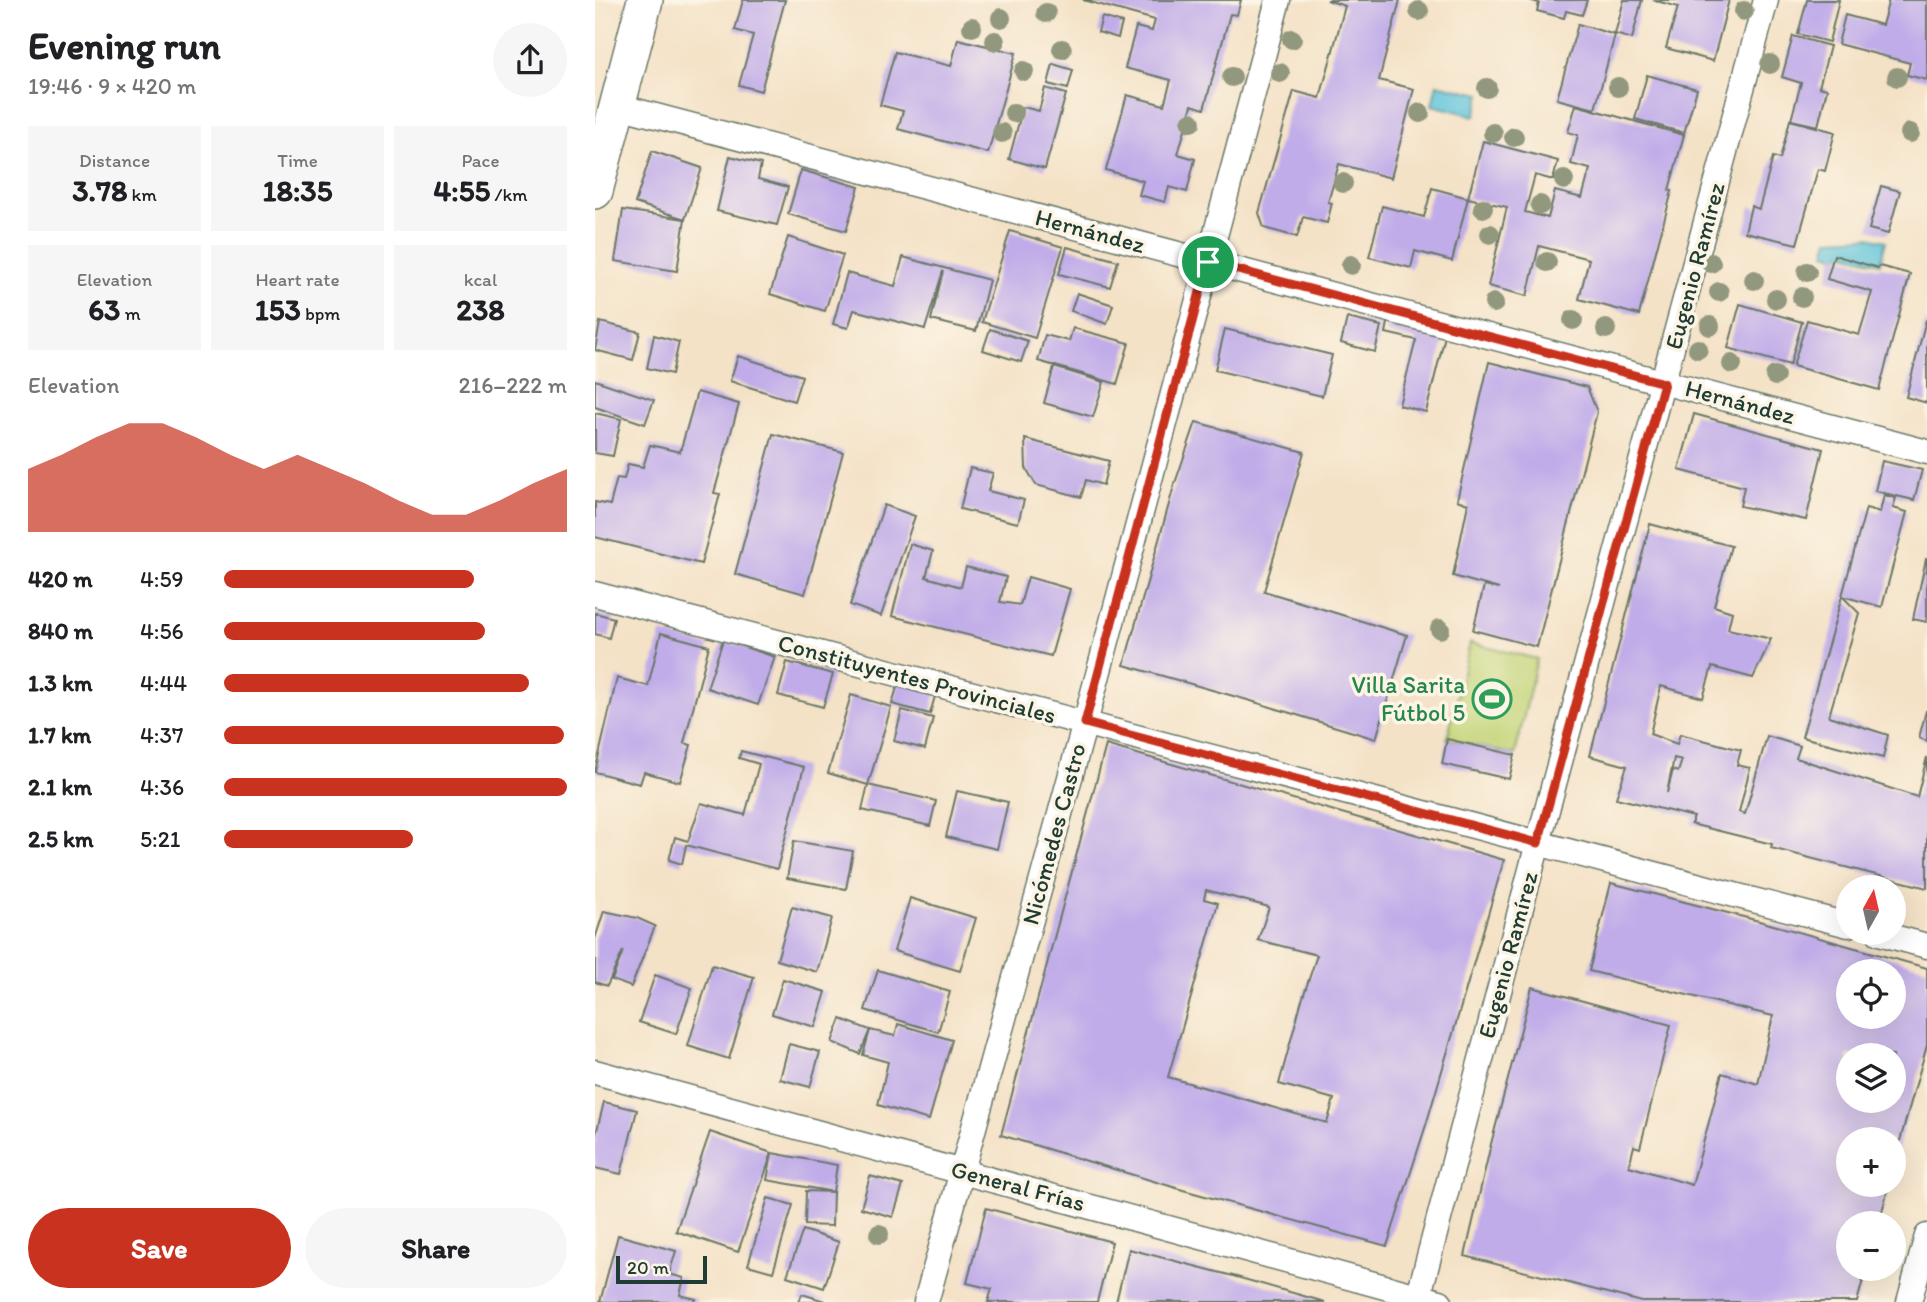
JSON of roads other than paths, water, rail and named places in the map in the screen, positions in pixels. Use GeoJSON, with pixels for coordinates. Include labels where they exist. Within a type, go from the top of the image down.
{"type":"FeatureCollection","features":[{"type":"Feature","properties":{"kind":"main road"},"geometry":{"type":"LineString","coordinates":[[595,191],[645,0]]}},
{"type":"Feature","properties":{"kind":"street","name":"Nicómedes Castro"},"geometry":{"type":"LineString","coordinates":[[926,1302],[1085,723],[1277,0]]}},
{"type":"Feature","properties":{"kind":"street","name":"Eugenio Ramírez"},"geometry":{"type":"LineString","coordinates":[[1425,1300],[1538,843],[1766,0]]}},
{"type":"Feature","properties":{"kind":"street","name":"Hernández"},"geometry":{"type":"LineString","coordinates":[[618,106],[1927,452]]}},
{"type":"Feature","properties":{"kind":"street","name":"Constituyentes Provinciales"},"geometry":{"type":"LineString","coordinates":[[595,594],[1836,922]]}},
{"type":"Feature","properties":{"kind":"street"},"geometry":{"type":"LineString","coordinates":[[1906,940],[1927,946]]}},
{"type":"Feature","properties":{"kind":"street","name":"General Frías"},"geometry":{"type":"LineString","coordinates":[[595,1072],[1425,1300]]}},
{"type":"Feature","properties":{"kind":"street"},"geometry":{"type":"LineString","coordinates":[[1909,1302],[1927,1236]]}},
{"type":"Feature","properties":{"kind":"water"},"geometry":{"type":"Polygon","coordinates":[[[1437,84],[1481,94],[1475,116],[1432,105],[1437,84]]]}},
{"type":"Feature","properties":{"kind":"water"},"geometry":{"type":"Polygon","coordinates":[[[1869,237],[1886,241],[1880,263],[1841,253],[1839,257],[1825,253],[1829,239],[1869,237]]]}},
{"type":"Feature","properties":{"kind":"place","name":"Villa Sarita Fútbol 5"},"geometry":{"type":"Point","coordinates":[1492,699]}}]}
